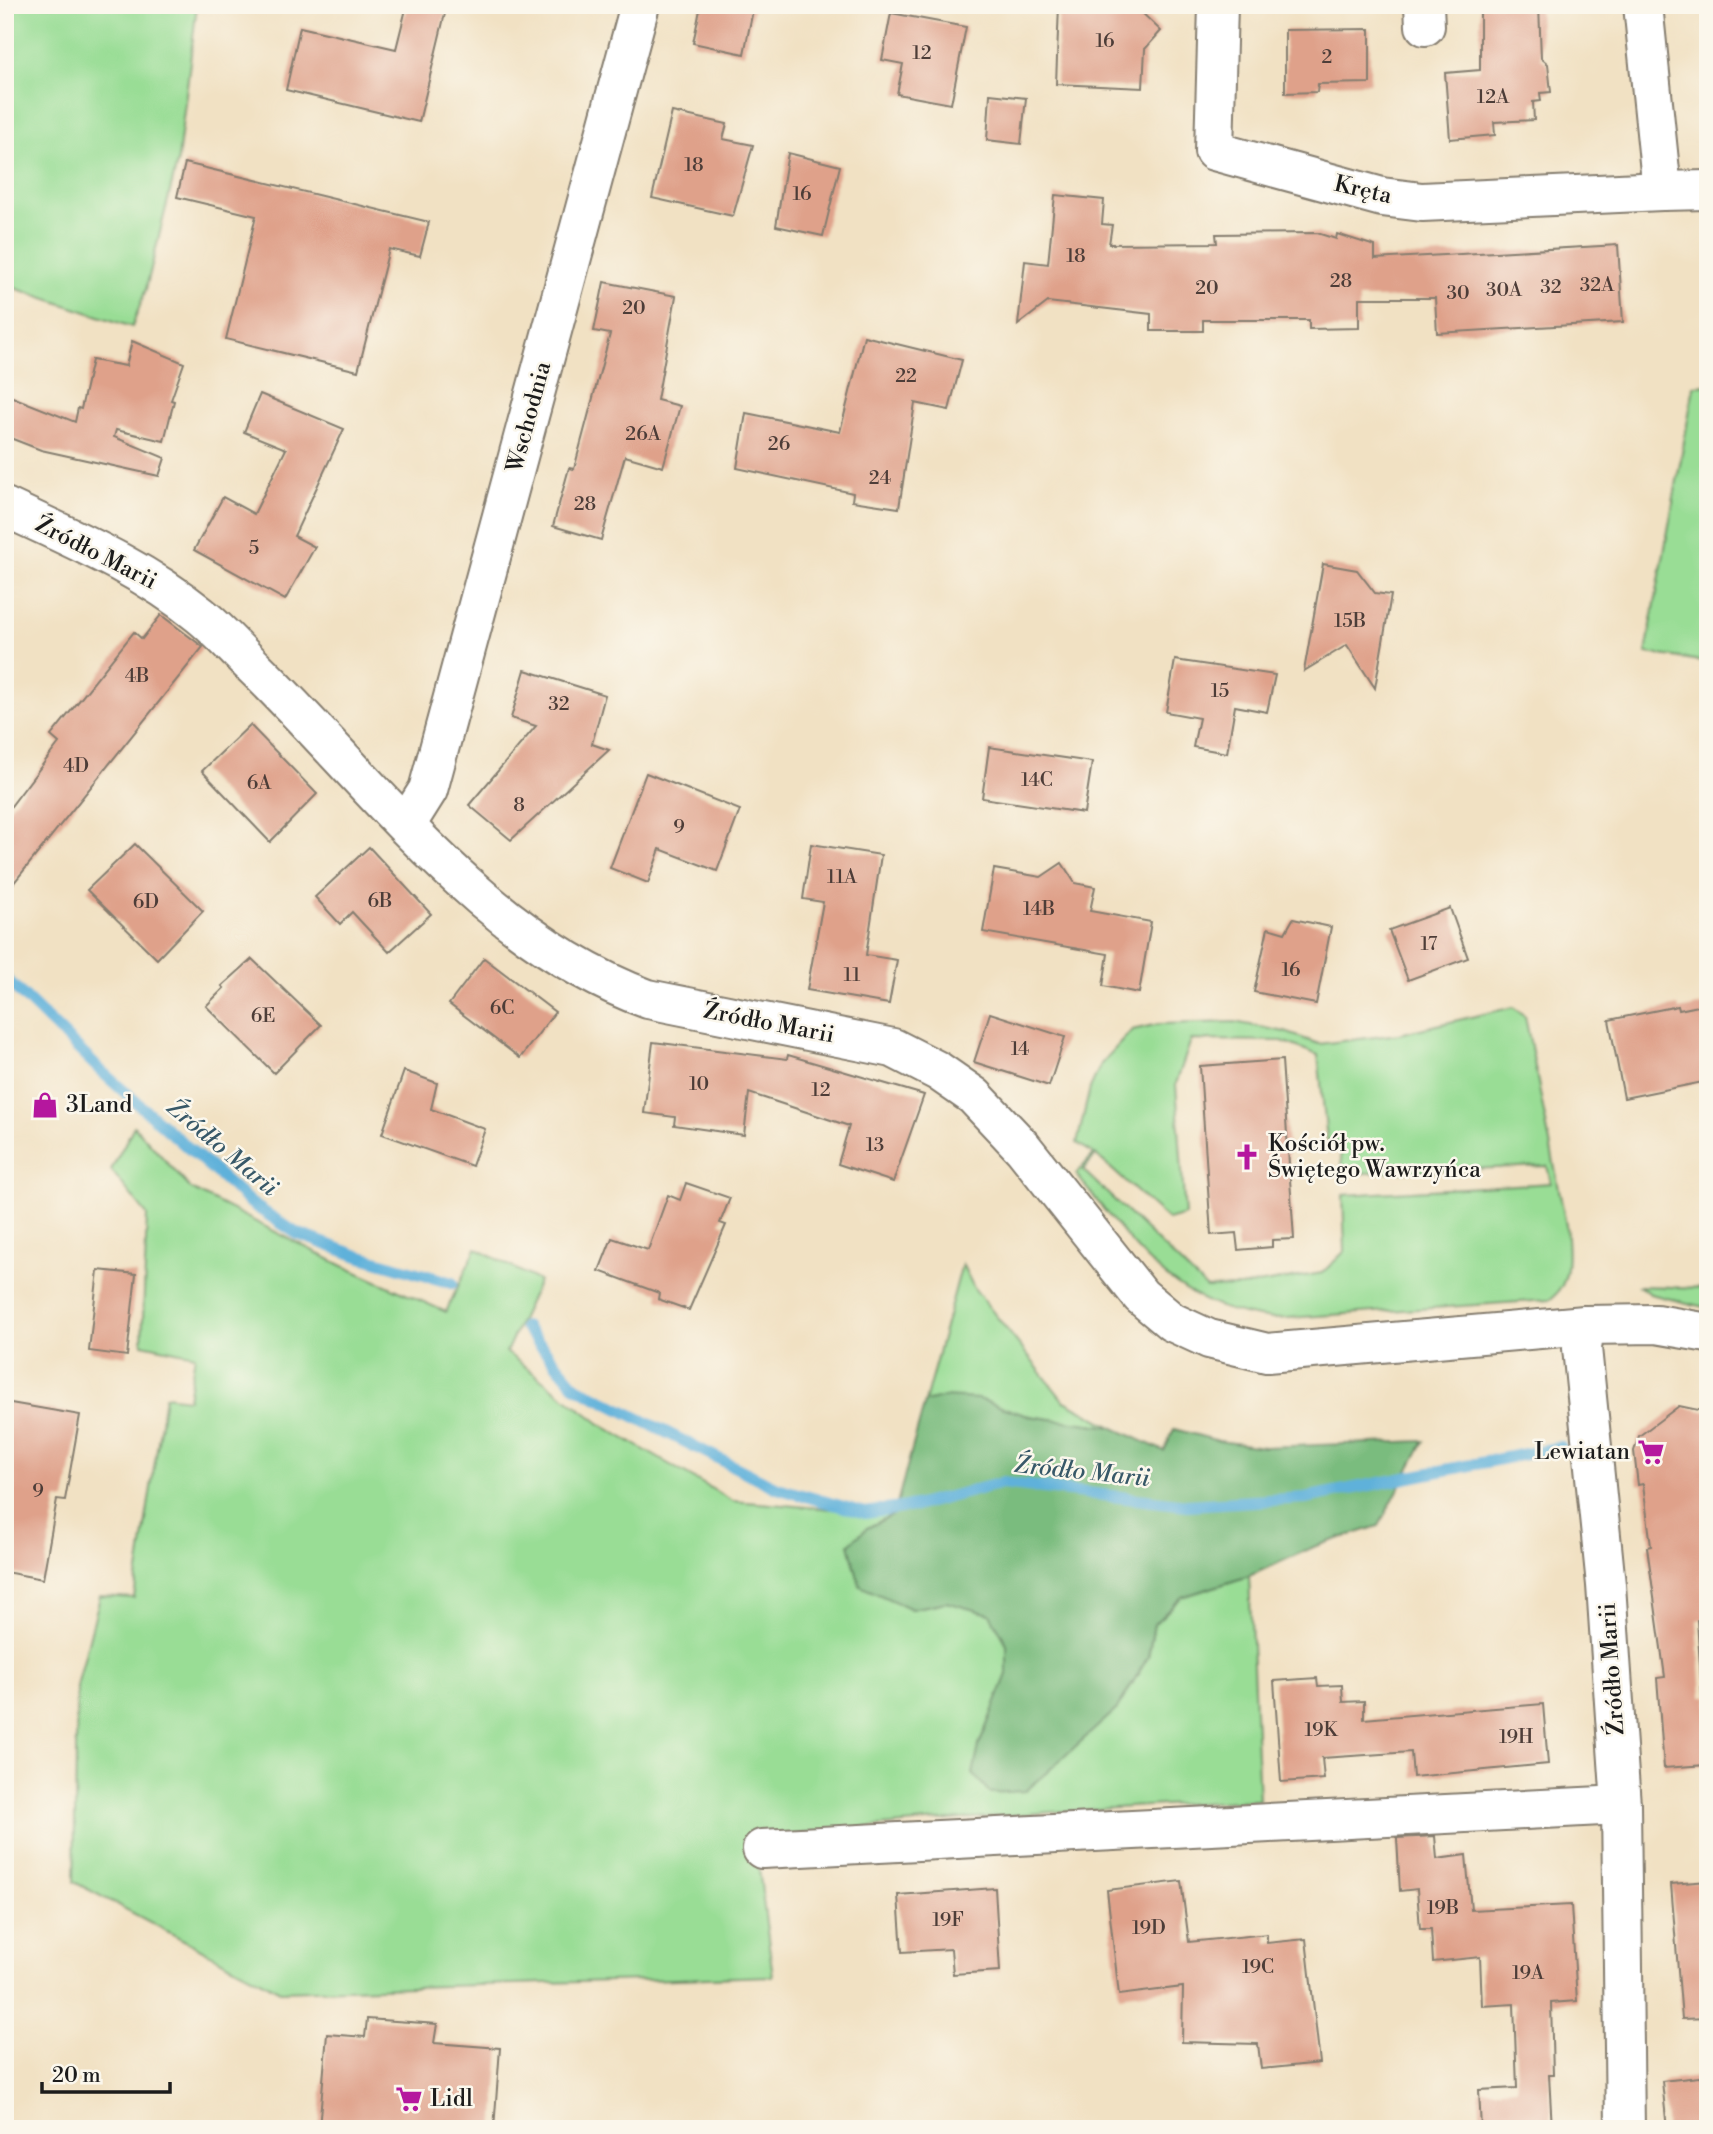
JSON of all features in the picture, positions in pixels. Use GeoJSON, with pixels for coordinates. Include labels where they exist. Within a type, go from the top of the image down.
{"type":"FeatureCollection","features":[{"type":"Feature","properties":{"kind":"street","name":"Wschodnia"},"geometry":{"type":"LineString","coordinates":[[406,825],[428,790],[640,5]]}},
{"type":"Feature","properties":{"kind":"street","name":"Kręta"},"geometry":{"type":"LineString","coordinates":[[1218,5],[1214,151],[1382,197],[1422,202],[1708,190]]}},
{"type":"Feature","properties":{"kind":"street"},"geometry":{"type":"LineString","coordinates":[[1643,5],[1662,191]]}},
{"type":"Feature","properties":{"kind":"street","name":"Źródło Marii"},"geometry":{"type":"LineString","coordinates":[[5,507],[138,570],[187,604],[277,690],[406,825],[482,897],[537,942],[612,986],[648,999],[893,1048],[938,1071],[974,1096],[1023,1148],[1141,1296],[1172,1322],[1209,1339],[1267,1353],[1585,1325],[1656,1324],[1708,1333]]}},
{"type":"Feature","properties":{"kind":"street","name":"Źródło Marii"},"geometry":{"type":"LineString","coordinates":[[1585,1325],[1583,1348],[1606,1585],[1621,1805],[1625,2129]]}},
{"type":"Feature","properties":{"kind":"street"},"geometry":{"type":"LineString","coordinates":[[762,1849],[1621,1805]]}},
{"type":"Feature","properties":{"kind":"green space"},"geometry":{"type":"Polygon","coordinates":[[[5,5],[197,5],[178,159],[146,289],[132,327],[5,285],[5,5]]]}},
{"type":"Feature","properties":{"kind":"green space"},"geometry":{"type":"Polygon","coordinates":[[[1708,385],[1708,662],[1646,653],[1694,386],[1708,385]]]}},
{"type":"Feature","properties":{"kind":"green space"},"geometry":{"type":"Polygon","coordinates":[[[1513,1007],[1525,1016],[1567,1235],[1565,1276],[1557,1293],[1549,1300],[1274,1319],[1239,1313],[1209,1303],[1182,1288],[1159,1270],[1117,1226],[1076,1174],[1094,1154],[1077,1143],[1090,1088],[1101,1064],[1132,1030],[1159,1024],[1235,1022],[1285,1032],[1319,1044],[1399,1034],[1513,1007]],[[1191,1040],[1176,1084],[1185,1215],[1168,1220],[1096,1155],[1083,1170],[1206,1288],[1240,1287],[1322,1273],[1345,1251],[1343,1195],[1551,1183],[1547,1166],[1342,1174],[1340,1143],[1327,1140],[1318,1055],[1282,1041],[1191,1040]]]}},
{"type":"Feature","properties":{"kind":"green space"},"geometry":{"type":"Polygon","coordinates":[[[134,1126],[191,1189],[341,1265],[446,1312],[476,1248],[539,1281],[506,1352],[603,1426],[733,1501],[894,1514],[867,1528],[911,1609],[946,1602],[990,1614],[1007,1644],[1007,1675],[979,1745],[1073,1746],[1117,1709],[1148,1657],[1154,1624],[1182,1597],[1249,1576],[1259,1800],[1007,1815],[755,1839],[773,1976],[280,1991],[74,1882],[77,1686],[100,1596],[134,1598],[165,1396],[188,1399],[195,1355],[142,1344],[147,1215],[111,1170],[134,1126]]]}},
{"type":"Feature","properties":{"kind":"green space"},"geometry":{"type":"Polygon","coordinates":[[[962,1264],[974,1288],[1063,1400],[1112,1427],[1031,1416],[969,1399],[925,1402],[962,1264]]]}},
{"type":"Feature","properties":{"kind":"green space"},"geometry":{"type":"Polygon","coordinates":[[[1639,1286],[1708,1288],[1708,1308],[1650,1294],[1639,1286]]]}},
{"type":"Feature","properties":{"kind":"green space"},"geometry":{"type":"Polygon","coordinates":[[[944,1397],[979,1399],[1028,1416],[1112,1427],[1164,1451],[1174,1429],[1219,1441],[1264,1447],[1424,1441],[1379,1526],[1316,1546],[1249,1576],[1182,1597],[1154,1624],[1148,1657],[1117,1709],[1026,1791],[990,1793],[973,1774],[979,1746],[1007,1674],[1007,1644],[990,1614],[946,1602],[911,1609],[860,1586],[849,1544],[867,1528],[894,1514],[925,1402],[944,1397]]]}},
{"type":"Feature","properties":{"kind":"building"},"geometry":{"type":"Polygon","coordinates":[[[407,5],[447,5],[419,122],[286,90],[300,27],[396,49],[407,5]]]}},
{"type":"Feature","properties":{"kind":"building"},"geometry":{"type":"Polygon","coordinates":[[[701,5],[754,5],[744,54],[693,43],[701,5]]]}},
{"type":"Feature","properties":{"kind":"building"},"geometry":{"type":"Polygon","coordinates":[[[1059,5],[1134,5],[1161,31],[1145,49],[1143,88],[1056,84],[1059,5]]]}},
{"type":"Feature","properties":{"kind":"building"},"geometry":{"type":"Polygon","coordinates":[[[1480,5],[1539,5],[1541,58],[1548,64],[1551,92],[1540,93],[1541,101],[1533,102],[1534,120],[1494,122],[1495,135],[1450,139],[1445,73],[1480,70],[1480,5]]]}},
{"type":"Feature","properties":{"kind":"building"},"geometry":{"type":"Polygon","coordinates":[[[891,13],[966,27],[951,104],[897,94],[903,64],[882,60],[891,13]]]}},
{"type":"Feature","properties":{"kind":"building"},"geometry":{"type":"Polygon","coordinates":[[[1370,29],[1370,83],[1318,84],[1317,92],[1285,93],[1285,30],[1370,29]]]}},
{"type":"Feature","properties":{"kind":"building"},"geometry":{"type":"Polygon","coordinates":[[[990,94],[1026,98],[1021,144],[987,140],[990,94]]]}},
{"type":"Feature","properties":{"kind":"building"},"geometry":{"type":"Polygon","coordinates":[[[672,112],[727,124],[723,139],[753,145],[733,216],[652,198],[672,112]]]}},
{"type":"Feature","properties":{"kind":"building"},"geometry":{"type":"Polygon","coordinates":[[[788,153],[840,166],[823,236],[776,226],[788,153]]]}},
{"type":"Feature","properties":{"kind":"building"},"geometry":{"type":"Polygon","coordinates":[[[185,163],[429,222],[420,256],[389,249],[358,371],[226,339],[256,216],[177,197],[185,163]]]}},
{"type":"Feature","properties":{"kind":"building"},"geometry":{"type":"Polygon","coordinates":[[[1055,195],[1104,200],[1102,224],[1112,225],[1109,244],[1217,243],[1216,234],[1317,233],[1336,239],[1337,234],[1375,246],[1375,259],[1618,245],[1623,322],[1437,333],[1435,298],[1359,298],[1359,328],[1309,329],[1309,320],[1203,320],[1203,331],[1151,331],[1151,314],[1048,302],[1018,325],[1025,261],[1048,264],[1055,195]]]}},
{"type":"Feature","properties":{"kind":"building"},"geometry":{"type":"Polygon","coordinates":[[[604,282],[676,296],[657,400],[680,406],[663,467],[625,456],[601,540],[553,526],[569,468],[574,469],[610,334],[594,331],[604,282]]]}},
{"type":"Feature","properties":{"kind":"building"},"geometry":{"type":"Polygon","coordinates":[[[864,336],[962,360],[949,410],[915,403],[899,508],[852,501],[853,493],[737,468],[746,413],[840,432],[864,336]]]}},
{"type":"Feature","properties":{"kind":"building"},"geometry":{"type":"Polygon","coordinates":[[[132,341],[184,363],[171,400],[174,401],[164,441],[116,430],[114,437],[165,458],[159,476],[41,450],[5,436],[5,394],[75,422],[78,408],[81,409],[92,360],[126,366],[132,341]]]}},
{"type":"Feature","properties":{"kind":"building"},"geometry":{"type":"Polygon","coordinates":[[[260,394],[344,429],[294,536],[315,547],[285,600],[194,550],[223,497],[254,514],[286,449],[244,432],[260,394]]]}},
{"type":"Feature","properties":{"kind":"building"},"geometry":{"type":"Polygon","coordinates":[[[1323,564],[1357,570],[1375,593],[1391,595],[1375,688],[1347,645],[1304,671],[1323,564]]]}},
{"type":"Feature","properties":{"kind":"building"},"geometry":{"type":"Polygon","coordinates":[[[161,615],[203,647],[5,894],[5,814],[59,743],[51,736],[134,632],[142,639],[161,615]]]}},
{"type":"Feature","properties":{"kind":"building"},"geometry":{"type":"Polygon","coordinates":[[[1175,660],[1275,675],[1267,712],[1235,706],[1227,753],[1193,747],[1199,718],[1166,712],[1175,660]]]}},
{"type":"Feature","properties":{"kind":"building"},"geometry":{"type":"Polygon","coordinates":[[[525,670],[605,695],[592,744],[609,750],[511,840],[469,805],[536,726],[511,718],[525,670]]]}},
{"type":"Feature","properties":{"kind":"building"},"geometry":{"type":"Polygon","coordinates":[[[250,725],[317,794],[270,842],[202,771],[250,725]]]}},
{"type":"Feature","properties":{"kind":"building"},"geometry":{"type":"Polygon","coordinates":[[[989,747],[1092,762],[1084,813],[982,798],[989,747]]]}},
{"type":"Feature","properties":{"kind":"building"},"geometry":{"type":"Polygon","coordinates":[[[646,773],[740,810],[717,871],[660,849],[648,883],[610,868],[646,773]]]}},
{"type":"Feature","properties":{"kind":"building"},"geometry":{"type":"Polygon","coordinates":[[[135,844],[203,911],[157,959],[87,890],[135,844]]]}},
{"type":"Feature","properties":{"kind":"building"},"geometry":{"type":"Polygon","coordinates":[[[811,844],[881,855],[866,955],[897,960],[889,1004],[807,990],[823,902],[803,899],[811,844]]]}},
{"type":"Feature","properties":{"kind":"building"},"geometry":{"type":"Polygon","coordinates":[[[369,847],[431,914],[389,952],[352,912],[340,924],[315,897],[369,847]]]}},
{"type":"Feature","properties":{"kind":"building"},"geometry":{"type":"Polygon","coordinates":[[[1062,863],[1075,883],[1095,887],[1090,911],[1151,922],[1139,993],[1103,986],[1108,954],[983,932],[994,869],[1041,877],[1062,863]]]}},
{"type":"Feature","properties":{"kind":"building"},"geometry":{"type":"Polygon","coordinates":[[[1450,908],[1468,958],[1408,980],[1389,930],[1450,908]]]}},
{"type":"Feature","properties":{"kind":"building"},"geometry":{"type":"Polygon","coordinates":[[[1293,919],[1331,927],[1316,1004],[1254,992],[1268,928],[1285,933],[1293,919]]]}},
{"type":"Feature","properties":{"kind":"building"},"geometry":{"type":"Polygon","coordinates":[[[484,958],[555,1012],[520,1058],[449,1004],[484,958]]]}},
{"type":"Feature","properties":{"kind":"building"},"geometry":{"type":"Polygon","coordinates":[[[252,959],[321,1025],[274,1073],[206,1006],[224,988],[222,986],[252,959]]]}},
{"type":"Feature","properties":{"kind":"building"},"geometry":{"type":"Polygon","coordinates":[[[1708,1004],[1708,1081],[1624,1098],[1609,1020],[1678,1006],[1679,1010],[1708,1004]]]}},
{"type":"Feature","properties":{"kind":"building"},"geometry":{"type":"Polygon","coordinates":[[[990,1013],[1065,1037],[1049,1086],[974,1062],[990,1013]]]}},
{"type":"Feature","properties":{"kind":"building"},"geometry":{"type":"Polygon","coordinates":[[[653,1042],[787,1059],[788,1055],[924,1095],[893,1182],[838,1164],[849,1126],[749,1093],[744,1135],[674,1125],[675,1117],[644,1113],[653,1042]]]}},
{"type":"Feature","properties":{"kind":"building","name":"Kościół pw. Świętego Wawrzyńca"},"geometry":{"type":"Polygon","coordinates":[[[1282,1060],[1294,1239],[1272,1240],[1272,1247],[1238,1250],[1236,1233],[1211,1235],[1200,1066],[1282,1060]]]}},
{"type":"Feature","properties":{"kind":"building"},"geometry":{"type":"Polygon","coordinates":[[[404,1071],[437,1083],[431,1109],[485,1129],[472,1166],[382,1134],[404,1071]]]}},
{"type":"Feature","properties":{"kind":"building"},"geometry":{"type":"Polygon","coordinates":[[[686,1183],[730,1198],[720,1223],[726,1225],[689,1310],[658,1299],[659,1293],[599,1271],[612,1238],[648,1250],[668,1195],[680,1200],[686,1183]]]}},
{"type":"Feature","properties":{"kind":"building"},"geometry":{"type":"Polygon","coordinates":[[[98,1270],[136,1274],[127,1356],[89,1351],[98,1270]]]}},
{"type":"Feature","properties":{"kind":"building"},"geometry":{"type":"Polygon","coordinates":[[[5,1402],[80,1415],[65,1500],[57,1499],[43,1579],[5,1572],[5,1402]]]}},
{"type":"Feature","properties":{"kind":"building"},"geometry":{"type":"Polygon","coordinates":[[[1679,1406],[1708,1412],[1708,1618],[1697,1620],[1702,1696],[1708,1696],[1708,1744],[1705,1744],[1706,1765],[1664,1768],[1657,1678],[1665,1677],[1647,1547],[1651,1546],[1643,1484],[1638,1485],[1634,1451],[1639,1436],[1679,1406]]]}},
{"type":"Feature","properties":{"kind":"building"},"geometry":{"type":"Polygon","coordinates":[[[1317,1678],[1318,1686],[1342,1685],[1343,1702],[1364,1701],[1364,1719],[1543,1704],[1548,1764],[1413,1777],[1411,1752],[1322,1758],[1324,1779],[1281,1782],[1274,1681],[1317,1678]]]}},
{"type":"Feature","properties":{"kind":"building"},"geometry":{"type":"Polygon","coordinates":[[[1435,1836],[1437,1859],[1466,1855],[1471,1910],[1571,1905],[1577,2001],[1551,2003],[1553,2075],[1549,2075],[1552,2129],[1481,2129],[1479,2090],[1517,2088],[1514,2004],[1482,2006],[1480,1957],[1433,1962],[1431,1929],[1420,1929],[1417,1889],[1400,1891],[1397,1838],[1435,1836]]]}},
{"type":"Feature","properties":{"kind":"building"},"geometry":{"type":"Polygon","coordinates":[[[1181,1881],[1189,1942],[1267,1934],[1267,1943],[1306,1939],[1320,2063],[1261,2069],[1258,2044],[1182,2042],[1183,1987],[1119,1995],[1107,1890],[1181,1881]]]}},
{"type":"Feature","properties":{"kind":"building"},"geometry":{"type":"Polygon","coordinates":[[[1708,1881],[1708,2018],[1682,2019],[1671,1884],[1708,1881]]]}},
{"type":"Feature","properties":{"kind":"building"},"geometry":{"type":"Polygon","coordinates":[[[995,1888],[1000,1971],[953,1974],[951,1949],[902,1952],[898,1895],[995,1888]]]}},
{"type":"Feature","properties":{"kind":"building","name":"Lidl"},"geometry":{"type":"Polygon","coordinates":[[[367,2019],[437,2024],[434,2043],[500,2048],[494,2129],[319,2129],[327,2034],[365,2037],[367,2019]]]}},
{"type":"Feature","properties":{"kind":"building"},"geometry":{"type":"Polygon","coordinates":[[[1708,2076],[1708,2129],[1667,2129],[1662,2081],[1708,2076]]]}},
{"type":"Feature","properties":{"kind":"waterway","name":"Źródło Marii"},"geometry":{"type":"LineString","coordinates":[[5,978],[101,1071],[252,1204],[296,1233],[358,1256],[452,1283]]}},
{"type":"Feature","properties":{"kind":"waterway","name":"Źródło Marii"},"geometry":{"type":"LineString","coordinates":[[525,1327],[576,1387],[777,1488],[865,1513],[915,1506],[1002,1483],[1187,1505],[1305,1498],[1561,1447]]}},
{"type":"Feature","properties":{"kind":"place","name":"3Land"},"geometry":{"type":"Point","coordinates":[45,1105]}},
{"type":"Feature","properties":{"kind":"place","name":"Kościół pw. Świętego Wawrzyńca"},"geometry":{"type":"Point","coordinates":[1247,1157]}},
{"type":"Feature","properties":{"kind":"place","name":"Lewiatan"},"geometry":{"type":"Point","coordinates":[1651,1452]}},
{"type":"Feature","properties":{"kind":"place","name":"Lidl"},"geometry":{"type":"Point","coordinates":[409,2099]}}]}
